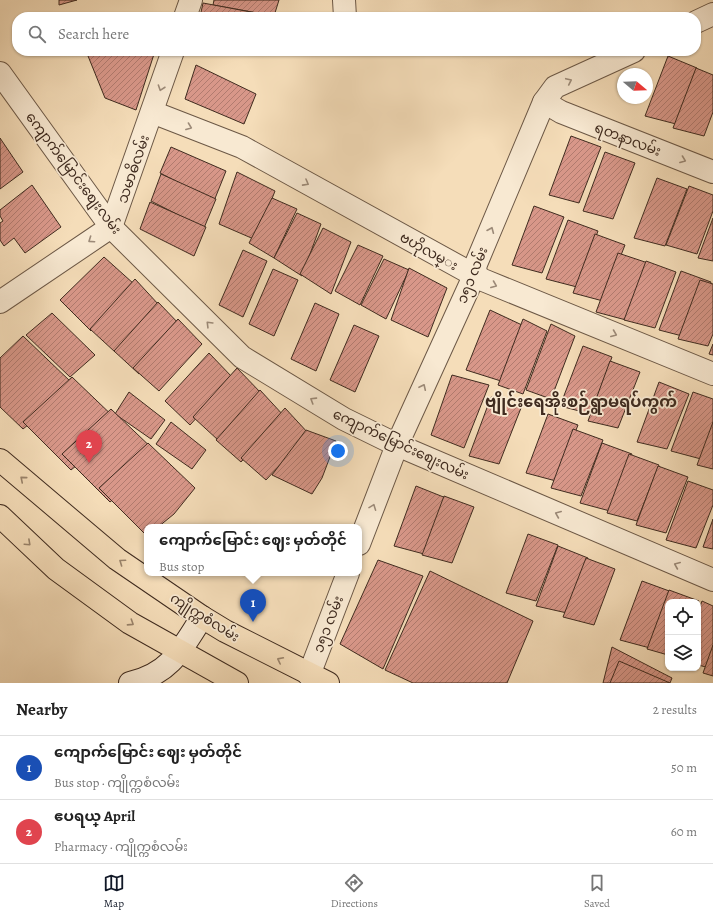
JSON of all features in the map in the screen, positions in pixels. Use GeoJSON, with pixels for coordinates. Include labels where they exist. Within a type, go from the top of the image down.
{"type":"FeatureCollection","features":[{"type":"Feature","properties":{"kind":"main road","name":"ကျိုက္ကစံလမ်း"},"geometry":{"type":"LineString","coordinates":[[0,460],[117,559],[225,631],[318,679]]}},
{"type":"Feature","properties":{"kind":"main road"},"geometry":{"type":"LineString","coordinates":[[0,516],[56,569],[130,623],[237,683]]}},
{"type":"Feature","properties":{"kind":"street"},"geometry":{"type":"LineString","coordinates":[[187,12],[191,0]]}},
{"type":"Feature","properties":{"kind":"street"},"geometry":{"type":"LineString","coordinates":[[344,0],[345,12]]}},
{"type":"Feature","properties":{"kind":"street"},"geometry":{"type":"LineString","coordinates":[[701,20],[713,14]]}},
{"type":"Feature","properties":{"kind":"street","name":"သမာဓိလမ်း"},"geometry":{"type":"LineString","coordinates":[[111,226],[171,56]]}},
{"type":"Feature","properties":{"kind":"street","name":"၁၅၁ လမ်း"},"geometry":{"type":"LineString","coordinates":[[362,536],[397,445],[474,276],[476,264],[544,102],[555,87],[623,56]]}},
{"type":"Feature","properties":{"kind":"street","name":"ကျောက်မြောင်းစျေးလမ်း"},"geometry":{"type":"LineString","coordinates":[[0,73],[111,226],[242,356],[344,419],[397,445],[713,580]]}},
{"type":"Feature","properties":{"kind":"street","name":"ရတနာလမ်း"},"geometry":{"type":"LineString","coordinates":[[544,102],[560,112],[713,172]]}},
{"type":"Feature","properties":{"kind":"street","name":"ဗဟိုလမ္း"},"geometry":{"type":"LineString","coordinates":[[152,112],[242,147],[474,276],[713,374]]}},
{"type":"Feature","properties":{"kind":"street"},"geometry":{"type":"LineString","coordinates":[[0,302],[111,226]]}},
{"type":"Feature","properties":{"kind":"street","name":"၁၅၁ လမ်း"},"geometry":{"type":"LineString","coordinates":[[318,679],[347,576]]}},
{"type":"Feature","properties":{"kind":"street"},"geometry":{"type":"LineString","coordinates":[[130,683],[147,679],[164,670],[180,652],[202,617]]}},
{"type":"Feature","properties":{"kind":"building"},"geometry":{"type":"Polygon","coordinates":[[[59,0],[77,0],[59,5],[59,0]]]}},
{"type":"Feature","properties":{"kind":"building"},"geometry":{"type":"Polygon","coordinates":[[[214,0],[279,0],[275,12],[252,12],[213,5],[214,0]]]}},
{"type":"Feature","properties":{"kind":"building"},"geometry":{"type":"Polygon","coordinates":[[[203,3],[251,12],[201,12],[203,3]]]}},
{"type":"Feature","properties":{"kind":"building"},"geometry":{"type":"Polygon","coordinates":[[[88,56],[153,56],[136,110],[105,98],[88,56]]]}},
{"type":"Feature","properties":{"kind":"building"},"geometry":{"type":"Polygon","coordinates":[[[668,56],[697,68],[676,124],[645,116],[650,104],[653,104],[653,95],[668,56]]]}},
{"type":"Feature","properties":{"kind":"building"},"geometry":{"type":"Polygon","coordinates":[[[196,65],[256,94],[244,124],[185,99],[196,65]]]}},
{"type":"Feature","properties":{"kind":"building"},"geometry":{"type":"Polygon","coordinates":[[[696,68],[713,75],[713,112],[704,136],[673,128],[696,68]]]}},
{"type":"Feature","properties":{"kind":"building"},"geometry":{"type":"Polygon","coordinates":[[[571,136],[601,147],[579,203],[549,195],[571,136]]]}},
{"type":"Feature","properties":{"kind":"building"},"geometry":{"type":"Polygon","coordinates":[[[0,138],[23,172],[0,189],[0,138]]]}},
{"type":"Feature","properties":{"kind":"building"},"geometry":{"type":"Polygon","coordinates":[[[171,147],[226,171],[214,201],[160,173],[171,147]]]}},
{"type":"Feature","properties":{"kind":"building"},"geometry":{"type":"Polygon","coordinates":[[[605,152],[635,163],[613,219],[583,211],[605,152]]]}},
{"type":"Feature","properties":{"kind":"building"},"geometry":{"type":"Polygon","coordinates":[[[237,172],[275,191],[256,240],[219,224],[237,172]]]}},
{"type":"Feature","properties":{"kind":"building"},"geometry":{"type":"Polygon","coordinates":[[[161,174],[216,199],[204,228],[151,201],[161,174]]]}},
{"type":"Feature","properties":{"kind":"building"},"geometry":{"type":"Polygon","coordinates":[[[657,178],[687,189],[665,246],[634,238],[657,178]]]}},
{"type":"Feature","properties":{"kind":"building"},"geometry":{"type":"Polygon","coordinates":[[[32,185],[61,227],[25,253],[14,238],[4,246],[0,240],[0,223],[3,221],[0,216],[0,210],[32,185]]]}},
{"type":"Feature","properties":{"kind":"building"},"geometry":{"type":"Polygon","coordinates":[[[689,186],[713,195],[713,211],[697,254],[666,245],[689,186]]]}},
{"type":"Feature","properties":{"kind":"building"},"geometry":{"type":"Polygon","coordinates":[[[272,198],[297,209],[274,258],[249,243],[272,198]]]}},
{"type":"Feature","properties":{"kind":"building"},"geometry":{"type":"Polygon","coordinates":[[[150,202],[206,227],[194,256],[140,229],[150,202]]]}},
{"type":"Feature","properties":{"kind":"building"},"geometry":{"type":"Polygon","coordinates":[[[534,206],[564,217],[542,273],[512,265],[534,206]]]}},
{"type":"Feature","properties":{"kind":"building"},"geometry":{"type":"Polygon","coordinates":[[[297,213],[321,224],[302,276],[274,258],[297,213]]]}},
{"type":"Feature","properties":{"kind":"building"},"geometry":{"type":"Polygon","coordinates":[[[713,218],[713,261],[698,258],[713,218]]]}},
{"type":"Feature","properties":{"kind":"building"},"geometry":{"type":"Polygon","coordinates":[[[568,220],[598,231],[577,287],[546,279],[568,220]]]}},
{"type":"Feature","properties":{"kind":"building"},"geometry":{"type":"Polygon","coordinates":[[[323,228],[351,242],[331,294],[300,274],[323,228]]]}},
{"type":"Feature","properties":{"kind":"building"},"geometry":{"type":"Polygon","coordinates":[[[595,234],[625,245],[603,301],[573,293],[595,234]]]}},
{"type":"Feature","properties":{"kind":"building"},"geometry":{"type":"Polygon","coordinates":[[[358,245],[383,256],[360,305],[335,291],[358,245]]]}},
{"type":"Feature","properties":{"kind":"building"},"geometry":{"type":"Polygon","coordinates":[[[243,250],[267,261],[243,317],[219,305],[243,250]]]}},
{"type":"Feature","properties":{"kind":"building"},"geometry":{"type":"Polygon","coordinates":[[[618,253],[648,263],[626,320],[596,312],[618,253]]]}},
{"type":"Feature","properties":{"kind":"building"},"geometry":{"type":"Polygon","coordinates":[[[104,257],[134,284],[91,331],[60,300],[104,257]]]}},
{"type":"Feature","properties":{"kind":"building"},"geometry":{"type":"Polygon","coordinates":[[[384,259],[409,270],[386,319],[361,305],[384,259]]]}},
{"type":"Feature","properties":{"kind":"building"},"geometry":{"type":"Polygon","coordinates":[[[646,261],[676,272],[655,328],[624,320],[646,261]]]}},
{"type":"Feature","properties":{"kind":"building"},"geometry":{"type":"Polygon","coordinates":[[[409,268],[447,288],[428,337],[391,320],[409,268]]]}},
{"type":"Feature","properties":{"kind":"building"},"geometry":{"type":"Polygon","coordinates":[[[273,269],[298,280],[274,336],[249,324],[273,269]]]}},
{"type":"Feature","properties":{"kind":"building"},"geometry":{"type":"Polygon","coordinates":[[[681,271],[711,282],[690,338],[659,330],[681,271]]]}},
{"type":"Feature","properties":{"kind":"building"},"geometry":{"type":"Polygon","coordinates":[[[135,279],[159,305],[115,352],[90,329],[135,279]]]}},
{"type":"Feature","properties":{"kind":"building"},"geometry":{"type":"Polygon","coordinates":[[[700,280],[713,284],[713,334],[708,346],[678,339],[700,280]]]}},
{"type":"Feature","properties":{"kind":"building"},"geometry":{"type":"Polygon","coordinates":[[[158,302],[182,327],[139,374],[114,351],[158,302]]]}},
{"type":"Feature","properties":{"kind":"building"},"geometry":{"type":"Polygon","coordinates":[[[315,303],[339,314],[316,371],[291,359],[315,303]]]}},
{"type":"Feature","properties":{"kind":"building"},"geometry":{"type":"Polygon","coordinates":[[[490,310],[522,325],[501,381],[466,370],[490,310]]]}},
{"type":"Feature","properties":{"kind":"building"},"geometry":{"type":"Polygon","coordinates":[[[52,313],[95,355],[70,377],[26,335],[52,313]]]}},
{"type":"Feature","properties":{"kind":"building"},"geometry":{"type":"Polygon","coordinates":[[[178,319],[202,344],[159,391],[133,368],[178,319]]]}},
{"type":"Feature","properties":{"kind":"building"},"geometry":{"type":"Polygon","coordinates":[[[523,319],[547,331],[523,394],[498,385],[523,319]]]}},
{"type":"Feature","properties":{"kind":"building"},"geometry":{"type":"Polygon","coordinates":[[[551,324],[575,336],[551,399],[526,390],[551,324]]]}},
{"type":"Feature","properties":{"kind":"building"},"geometry":{"type":"Polygon","coordinates":[[[354,325],[379,336],[355,392],[330,380],[354,325]]]}},
{"type":"Feature","properties":{"kind":"building"},"geometry":{"type":"Polygon","coordinates":[[[23,336],[71,382],[50,407],[23,429],[0,407],[0,358],[23,336]]]}},
{"type":"Feature","properties":{"kind":"building"},"geometry":{"type":"Polygon","coordinates":[[[713,344],[713,355],[709,354],[713,344]]]}},
{"type":"Feature","properties":{"kind":"building"},"geometry":{"type":"Polygon","coordinates":[[[583,346],[612,357],[591,414],[560,406],[583,346]]]}},
{"type":"Feature","properties":{"kind":"building"},"geometry":{"type":"Polygon","coordinates":[[[209,353],[233,378],[190,425],[165,401],[209,353]]]}},
{"type":"Feature","properties":{"kind":"building"},"geometry":{"type":"Polygon","coordinates":[[[610,361],[640,372],[618,428],[588,421],[610,361]]]}},
{"type":"Feature","properties":{"kind":"building"},"geometry":{"type":"Polygon","coordinates":[[[237,368],[261,393],[218,440],[193,417],[237,368]]]}},
{"type":"Feature","properties":{"kind":"building"},"geometry":{"type":"Polygon","coordinates":[[[452,375],[489,385],[464,448],[431,435],[452,375]]]}},
{"type":"Feature","properties":{"kind":"building"},"geometry":{"type":"Polygon","coordinates":[[[72,377],[119,422],[98,448],[71,470],[23,422],[72,377]]]}},
{"type":"Feature","properties":{"kind":"building"},"geometry":{"type":"Polygon","coordinates":[[[659,382],[689,394],[667,449],[637,442],[659,382]]]}},
{"type":"Feature","properties":{"kind":"building"},"geometry":{"type":"Polygon","coordinates":[[[260,390],[284,416],[241,462],[216,440],[260,390]]]}},
{"type":"Feature","properties":{"kind":"building"},"geometry":{"type":"Polygon","coordinates":[[[129,392],[165,420],[151,439],[115,414],[129,392]]]}},
{"type":"Feature","properties":{"kind":"building"},"geometry":{"type":"Polygon","coordinates":[[[693,392],[713,399],[713,428],[701,459],[671,451],[693,392]]]}},
{"type":"Feature","properties":{"kind":"building"},"geometry":{"type":"Polygon","coordinates":[[[491,397],[521,408],[499,464],[469,456],[491,397]]]}},
{"type":"Feature","properties":{"kind":"building"},"geometry":{"type":"Polygon","coordinates":[[[285,408],[309,434],[266,480],[241,458],[285,408]]]}},
{"type":"Feature","properties":{"kind":"building"},"geometry":{"type":"Polygon","coordinates":[[[111,409],[158,454],[137,480],[110,502],[62,454],[111,409]]]}},
{"type":"Feature","properties":{"kind":"building"},"geometry":{"type":"Polygon","coordinates":[[[548,414],[578,425],[556,481],[526,473],[548,414]]]}},
{"type":"Feature","properties":{"kind":"building"},"geometry":{"type":"Polygon","coordinates":[[[171,422],[206,450],[192,469],[156,444],[171,422]]]}},
{"type":"Feature","properties":{"kind":"building"},"geometry":{"type":"Polygon","coordinates":[[[713,422],[713,469],[697,465],[713,422]]]}},
{"type":"Feature","properties":{"kind":"building"},"geometry":{"type":"Polygon","coordinates":[[[573,429],[603,440],[581,496],[551,488],[573,429]]]}},
{"type":"Feature","properties":{"kind":"building"},"geometry":{"type":"Polygon","coordinates":[[[306,430],[336,441],[322,478],[312,494],[272,475],[306,430]]]}},
{"type":"Feature","properties":{"kind":"building"},"geometry":{"type":"Polygon","coordinates":[[[148,443],[195,488],[174,514],[162,524],[144,524],[144,533],[99,488],[148,443]]]}},
{"type":"Feature","properties":{"kind":"building"},"geometry":{"type":"Polygon","coordinates":[[[602,443],[632,454],[610,511],[580,503],[602,443]]]}},
{"type":"Feature","properties":{"kind":"building"},"geometry":{"type":"Polygon","coordinates":[[[629,454],[659,465],[637,521],[607,513],[629,454]]]}},
{"type":"Feature","properties":{"kind":"building"},"geometry":{"type":"Polygon","coordinates":[[[658,466],[688,477],[666,533],[636,525],[658,466]]]}},
{"type":"Feature","properties":{"kind":"building"},"geometry":{"type":"Polygon","coordinates":[[[688,481],[713,490],[713,505],[696,548],[666,540],[688,481]]]}},
{"type":"Feature","properties":{"kind":"building"},"geometry":{"type":"Polygon","coordinates":[[[416,486],[446,498],[424,554],[394,546],[416,486]]]}},
{"type":"Feature","properties":{"kind":"building"},"geometry":{"type":"Polygon","coordinates":[[[444,496],[474,507],[452,563],[422,555],[444,496]]]}},
{"type":"Feature","properties":{"kind":"building"},"geometry":{"type":"Polygon","coordinates":[[[713,519],[713,549],[703,547],[713,519]]]}},
{"type":"Feature","properties":{"kind":"building"},"geometry":{"type":"Polygon","coordinates":[[[528,534],[558,545],[536,601],[506,593],[528,534]]]}},
{"type":"Feature","properties":{"kind":"building"},"geometry":{"type":"Polygon","coordinates":[[[558,546],[588,558],[567,613],[536,606],[558,546]]]}},
{"type":"Feature","properties":{"kind":"building"},"geometry":{"type":"Polygon","coordinates":[[[586,558],[615,569],[594,625],[563,617],[586,558]]]}},
{"type":"Feature","properties":{"kind":"building"},"geometry":{"type":"Polygon","coordinates":[[[378,560],[423,576],[383,669],[340,644],[378,560]]]}},
{"type":"Feature","properties":{"kind":"building"},"geometry":{"type":"Polygon","coordinates":[[[430,571],[533,621],[507,683],[413,683],[385,670],[430,571]]]}},
{"type":"Feature","properties":{"kind":"building"},"geometry":{"type":"Polygon","coordinates":[[[642,581],[672,592],[669,599],[665,599],[665,610],[650,648],[620,640],[642,581]]]}},
{"type":"Feature","properties":{"kind":"building"},"geometry":{"type":"Polygon","coordinates":[[[669,590],[694,599],[666,599],[669,590]]]}},
{"type":"Feature","properties":{"kind":"building"},"geometry":{"type":"Polygon","coordinates":[[[665,601],[665,654],[647,649],[665,601]]]}},
{"type":"Feature","properties":{"kind":"building"},"geometry":{"type":"Polygon","coordinates":[[[702,601],[713,606],[713,661],[710,668],[701,666],[702,601]]]}},
{"type":"Feature","properties":{"kind":"building"},"geometry":{"type":"Polygon","coordinates":[[[713,645],[713,676],[703,673],[713,645]]]}},
{"type":"Feature","properties":{"kind":"building"},"geometry":{"type":"Polygon","coordinates":[[[612,647],[672,678],[670,683],[603,683],[612,647]]]}},
{"type":"Feature","properties":{"kind":"building"},"geometry":{"type":"Polygon","coordinates":[[[619,661],[670,683],[610,683],[619,661]]]}},
{"type":"Feature","properties":{"kind":"place","name":"ဧပရယ္ April"},"geometry":{"type":"Point","coordinates":[89,463]}},
{"type":"Feature","properties":{"kind":"place","name":"ကျောက်မြောင်း ဈေး မှတ်တိုင်"},"geometry":{"type":"Point","coordinates":[253,622]}},
{"type":"Feature","properties":{"kind":"district","name":"ဗျိုင်းရေအိုးစဉ်ရွာမရပ်ကွက်"},"geometry":{"type":"Point","coordinates":[581,401]}}]}
